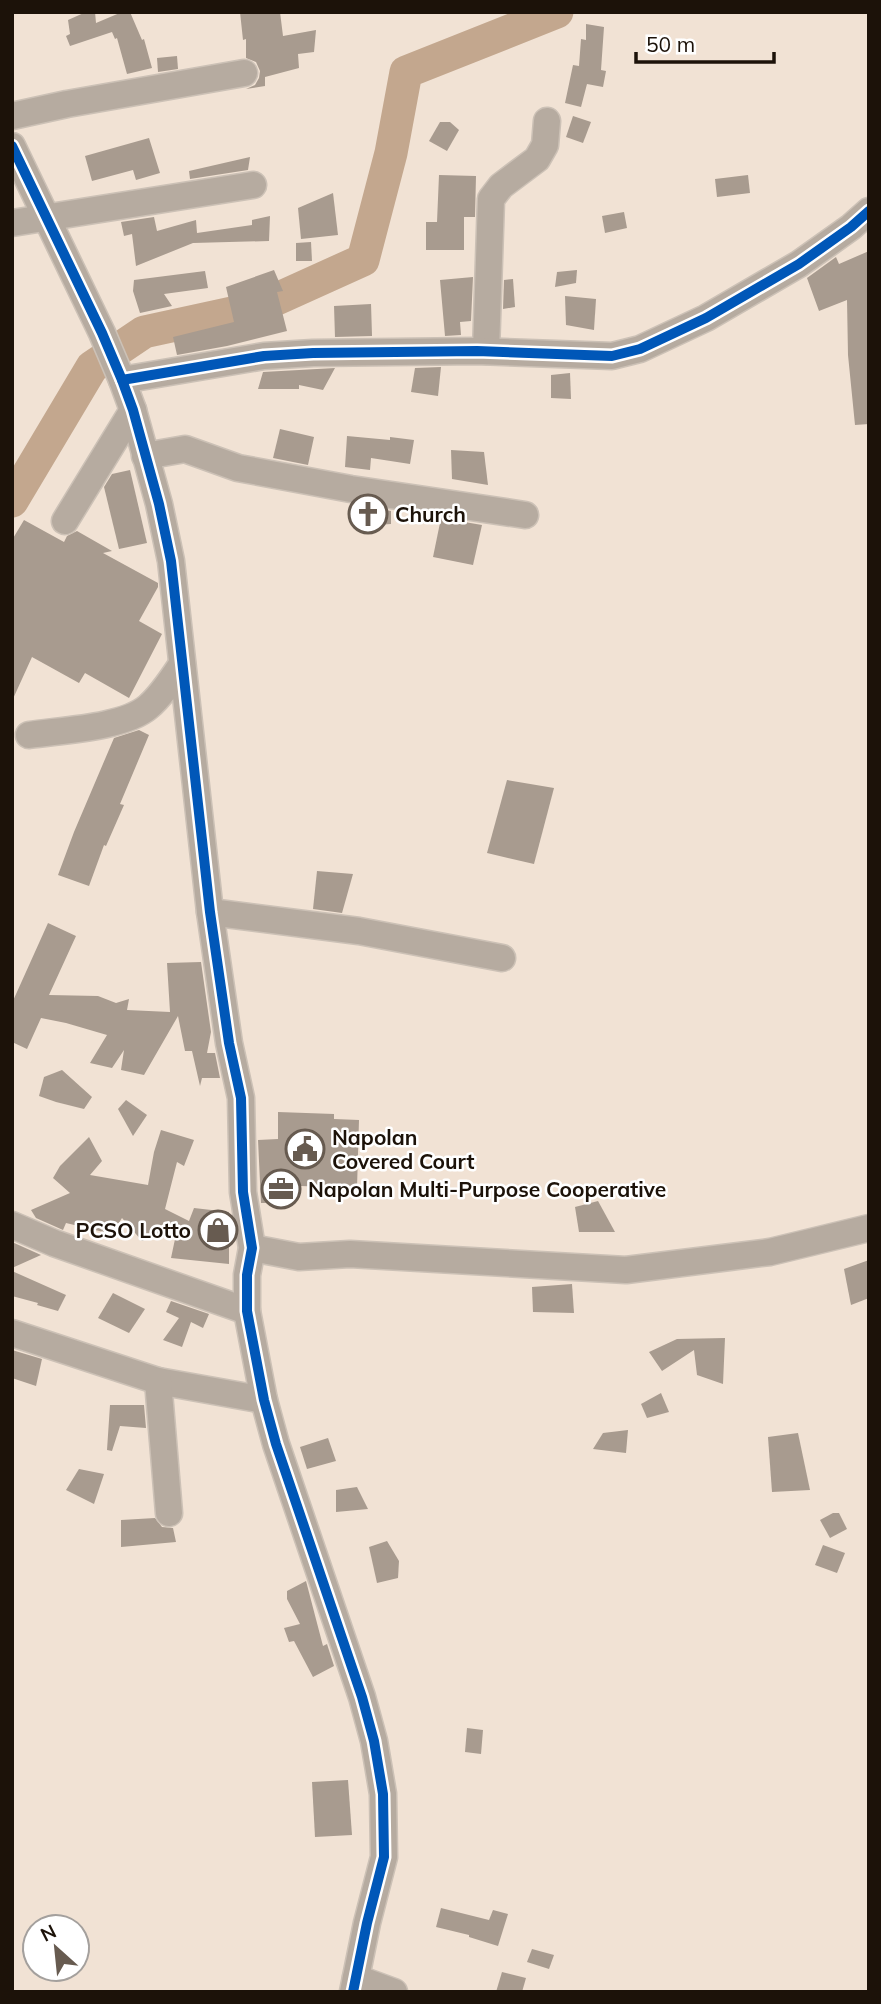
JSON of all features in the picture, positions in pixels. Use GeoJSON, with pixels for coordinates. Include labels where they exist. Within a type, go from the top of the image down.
{"type":"FeatureCollection","features":[{"type":"Feature","properties":{"kind":"street"},"geometry":{"type":"LineString","coordinates":[[12,116],[244,72]]}},
{"type":"Feature","properties":{"kind":"street"},"geometry":{"type":"LineString","coordinates":[[486,351],[491,199],[501,186],[537,159],[545,145],[547,121]]}},
{"type":"Feature","properties":{"kind":"street"},"geometry":{"type":"LineString","coordinates":[[12,146],[102,333],[133,410],[159,504],[171,561],[210,912],[229,1043],[241,1098],[243,1192],[252,1248],[247,1275],[247,1311],[264,1400],[293,1498],[362,1697],[374,1741],[383,1794],[384,1857],[355,1985],[394,1992]]}},
{"type":"Feature","properties":{"kind":"street"},"geometry":{"type":"LineString","coordinates":[[12,223],[253,185]]}},
{"type":"Feature","properties":{"kind":"street"},"geometry":{"type":"LineString","coordinates":[[117,369],[264,356],[403,351],[612,356],[640,349],[706,318],[799,264],[869,211]]}},
{"type":"Feature","properties":{"kind":"street"},"geometry":{"type":"LineString","coordinates":[[65,521],[133,410]]}},
{"type":"Feature","properties":{"kind":"street"},"geometry":{"type":"LineString","coordinates":[[145,456],[185,449],[239,468],[351,489],[525,515]]}},
{"type":"Feature","properties":{"kind":"street"},"geometry":{"type":"LineString","coordinates":[[29,735],[101,725],[137,715],[159,696],[182,664]]}},
{"type":"Feature","properties":{"kind":"street"},"geometry":{"type":"LineString","coordinates":[[210,912],[359,932],[502,958]]}},
{"type":"Feature","properties":{"kind":"street"},"geometry":{"type":"LineString","coordinates":[[12,1225],[54,1243],[247,1311]]}},
{"type":"Feature","properties":{"kind":"street"},"geometry":{"type":"LineString","coordinates":[[252,1248],[299,1257],[350,1254],[626,1270],[770,1252],[869,1228]]}},
{"type":"Feature","properties":{"kind":"street"},"geometry":{"type":"LineString","coordinates":[[12,1333],[158,1381],[264,1400]]}},
{"type":"Feature","properties":{"kind":"street"},"geometry":{"type":"LineString","coordinates":[[158,1381],[169,1513]]}},
{"type":"Feature","properties":{"kind":"building"},"geometry":{"type":"Polygon","coordinates":[[[86,12],[95,12],[96,23],[122,12],[130,12],[142,40],[144,39],[152,68],[127,74],[117,38],[115,39],[112,32],[70,46],[66,36],[70,34],[68,20],[86,12]]]}},
{"type":"Feature","properties":{"kind":"building"},"geometry":{"type":"Polygon","coordinates":[[[240,12],[280,12],[283,36],[316,30],[314,52],[298,54],[299,68],[265,77],[265,86],[246,89],[255,85],[260,71],[256,62],[246,58],[246,39],[243,40],[240,12]]]}},
{"type":"Feature","properties":{"kind":"building"},"geometry":{"type":"Polygon","coordinates":[[[586,24],[604,27],[601,70],[606,71],[603,87],[587,84],[581,107],[565,103],[573,65],[579,66],[581,39],[586,40],[586,24]]]}},
{"type":"Feature","properties":{"kind":"building"},"geometry":{"type":"Polygon","coordinates":[[[177,56],[178,69],[158,72],[157,58],[177,56]]]}},
{"type":"Feature","properties":{"kind":"building"},"geometry":{"type":"Polygon","coordinates":[[[573,116],[591,122],[583,143],[566,137],[573,116]]]}},
{"type":"Feature","properties":{"kind":"building"},"geometry":{"type":"Polygon","coordinates":[[[440,122],[450,122],[459,130],[447,151],[429,141],[440,122]]]}},
{"type":"Feature","properties":{"kind":"building"},"geometry":{"type":"Polygon","coordinates":[[[149,138],[160,173],[136,180],[133,170],[92,181],[85,156],[149,138]]]}},
{"type":"Feature","properties":{"kind":"building"},"geometry":{"type":"Polygon","coordinates":[[[250,157],[248,170],[190,179],[189,171],[250,157]]]}},
{"type":"Feature","properties":{"kind":"building"},"geometry":{"type":"Polygon","coordinates":[[[439,175],[476,176],[475,217],[464,217],[464,250],[426,250],[426,222],[437,222],[439,175]]]}},
{"type":"Feature","properties":{"kind":"building"},"geometry":{"type":"Polygon","coordinates":[[[748,175],[750,193],[717,197],[715,179],[748,175]]]}},
{"type":"Feature","properties":{"kind":"building"},"geometry":{"type":"Polygon","coordinates":[[[333,193],[338,235],[301,239],[298,208],[333,193]]]}},
{"type":"Feature","properties":{"kind":"building"},"geometry":{"type":"Polygon","coordinates":[[[624,212],[627,228],[605,233],[602,216],[624,212]]]}},
{"type":"Feature","properties":{"kind":"building"},"geometry":{"type":"Polygon","coordinates":[[[270,216],[269,241],[193,243],[136,266],[132,234],[124,236],[121,222],[154,217],[157,231],[196,220],[197,233],[252,225],[252,220],[270,216]]]}},
{"type":"Feature","properties":{"kind":"building"},"geometry":{"type":"Polygon","coordinates":[[[311,242],[312,261],[296,261],[296,243],[311,242]]]}},
{"type":"Feature","properties":{"kind":"building"},"geometry":{"type":"Polygon","coordinates":[[[869,251],[869,424],[855,425],[848,355],[847,300],[819,311],[807,278],[836,257],[839,264],[869,251]]]}},
{"type":"Feature","properties":{"kind":"building"},"geometry":{"type":"Polygon","coordinates":[[[274,270],[283,291],[277,292],[287,331],[177,355],[173,337],[234,322],[226,287],[274,270]]]}},
{"type":"Feature","properties":{"kind":"building"},"geometry":{"type":"Polygon","coordinates":[[[577,270],[576,283],[555,287],[557,272],[577,270]]]}},
{"type":"Feature","properties":{"kind":"building"},"geometry":{"type":"Polygon","coordinates":[[[205,271],[208,288],[164,294],[172,306],[140,313],[133,291],[134,280],[205,271]]]}},
{"type":"Feature","properties":{"kind":"building"},"geometry":{"type":"Polygon","coordinates":[[[473,277],[471,321],[460,322],[461,335],[445,336],[440,280],[473,277]]]}},
{"type":"Feature","properties":{"kind":"building"},"geometry":{"type":"Polygon","coordinates":[[[513,279],[515,307],[503,309],[504,280],[513,279]]]}},
{"type":"Feature","properties":{"kind":"building"},"geometry":{"type":"Polygon","coordinates":[[[565,296],[596,299],[594,330],[566,325],[565,296]]]}},
{"type":"Feature","properties":{"kind":"building"},"geometry":{"type":"Polygon","coordinates":[[[371,304],[372,336],[335,337],[334,306],[371,304]]]}},
{"type":"Feature","properties":{"kind":"building"},"geometry":{"type":"Polygon","coordinates":[[[441,367],[438,396],[411,392],[415,368],[441,367]]]}},
{"type":"Feature","properties":{"kind":"building"},"geometry":{"type":"Polygon","coordinates":[[[335,368],[323,390],[299,385],[299,389],[258,389],[263,372],[335,368]]]}},
{"type":"Feature","properties":{"kind":"building"},"geometry":{"type":"Polygon","coordinates":[[[570,373],[571,399],[551,398],[551,375],[570,373]]]}},
{"type":"Feature","properties":{"kind":"building"},"geometry":{"type":"Polygon","coordinates":[[[280,429],[314,437],[308,465],[273,458],[280,429]]]}},
{"type":"Feature","properties":{"kind":"building"},"geometry":{"type":"Polygon","coordinates":[[[347,436],[414,440],[410,464],[371,458],[370,470],[345,467],[347,436]]]}},
{"type":"Feature","properties":{"kind":"building"},"geometry":{"type":"Polygon","coordinates":[[[451,450],[484,452],[488,485],[452,479],[451,450]]]}},
{"type":"Feature","properties":{"kind":"building"},"geometry":{"type":"Polygon","coordinates":[[[130,470],[147,543],[119,549],[104,487],[112,474],[130,470]]]}},
{"type":"Feature","properties":{"kind":"building"},"geometry":{"type":"Polygon","coordinates":[[[361,506],[391,511],[391,524],[362,526],[361,506]]]}},
{"type":"Feature","properties":{"kind":"building"},"geometry":{"type":"Polygon","coordinates":[[[441,518],[482,525],[473,565],[433,557],[441,518]]]}},
{"type":"Feature","properties":{"kind":"building"},"geometry":{"type":"Polygon","coordinates":[[[24,520],[64,542],[67,536],[77,531],[112,551],[103,553],[158,583],[139,621],[162,634],[129,698],[85,673],[79,683],[32,657],[12,701],[12,540],[24,520]]]}},
{"type":"Feature","properties":{"kind":"building"},"geometry":{"type":"Polygon","coordinates":[[[139,730],[149,735],[120,804],[124,805],[106,846],[104,845],[89,886],[58,875],[114,738],[139,730]]]}},
{"type":"Feature","properties":{"kind":"building"},"geometry":{"type":"Polygon","coordinates":[[[507,780],[554,788],[534,864],[487,853],[507,780]]]}},
{"type":"Feature","properties":{"kind":"building"},"geometry":{"type":"Polygon","coordinates":[[[317,871],[353,874],[342,913],[313,909],[317,871]]]}},
{"type":"Feature","properties":{"kind":"building"},"geometry":{"type":"Polygon","coordinates":[[[48,923],[76,936],[49,995],[98,996],[116,1003],[129,999],[127,1010],[170,1012],[167,963],[201,962],[211,1032],[207,1053],[215,1053],[220,1078],[202,1078],[200,1086],[192,1051],[185,1051],[178,1016],[144,1075],[121,1070],[124,1050],[112,1068],[90,1063],[107,1035],[66,1023],[41,1018],[27,1049],[12,1042],[12,1003],[48,923]]]}},
{"type":"Feature","properties":{"kind":"building"},"geometry":{"type":"Polygon","coordinates":[[[62,1070],[92,1097],[84,1109],[39,1096],[44,1077],[62,1070]]]}},
{"type":"Feature","properties":{"kind":"building"},"geometry":{"type":"Polygon","coordinates":[[[126,1100],[147,1115],[133,1136],[118,1109],[126,1100]]]}},
{"type":"Feature","properties":{"kind":"building"},"geometry":{"type":"Polygon","coordinates":[[[278,1112],[334,1114],[334,1119],[359,1120],[357,1188],[273,1185],[273,1203],[261,1203],[258,1140],[278,1139],[278,1112]]]}},
{"type":"Feature","properties":{"kind":"building"},"geometry":{"type":"Polygon","coordinates":[[[161,1130],[194,1140],[184,1166],[177,1162],[165,1209],[189,1221],[194,1208],[229,1212],[229,1264],[171,1258],[178,1225],[142,1241],[122,1218],[112,1234],[66,1223],[63,1230],[36,1218],[31,1210],[70,1193],[53,1178],[60,1166],[89,1137],[102,1161],[90,1175],[148,1185],[161,1130]]]}},
{"type":"Feature","properties":{"kind":"building"},"geometry":{"type":"Polygon","coordinates":[[[598,1201],[615,1232],[579,1232],[575,1207],[598,1201]]]}},
{"type":"Feature","properties":{"kind":"building"},"geometry":{"type":"Polygon","coordinates":[[[12,1242],[41,1255],[12,1268],[12,1242]]]}},
{"type":"Feature","properties":{"kind":"building"},"geometry":{"type":"Polygon","coordinates":[[[869,1260],[869,1298],[851,1305],[844,1269],[869,1260]]]}},
{"type":"Feature","properties":{"kind":"building"},"geometry":{"type":"Polygon","coordinates":[[[12,1271],[66,1295],[58,1311],[12,1296],[12,1271]]]}},
{"type":"Feature","properties":{"kind":"building"},"geometry":{"type":"Polygon","coordinates":[[[572,1284],[574,1313],[533,1312],[532,1287],[572,1284]]]}},
{"type":"Feature","properties":{"kind":"building"},"geometry":{"type":"Polygon","coordinates":[[[113,1293],[145,1309],[129,1333],[98,1318],[113,1293]]]}},
{"type":"Feature","properties":{"kind":"building"},"geometry":{"type":"Polygon","coordinates":[[[171,1301],[209,1314],[203,1328],[191,1322],[182,1347],[163,1340],[179,1318],[166,1312],[171,1301]]]}},
{"type":"Feature","properties":{"kind":"building"},"geometry":{"type":"Polygon","coordinates":[[[725,1338],[723,1384],[697,1375],[694,1350],[662,1371],[649,1352],[677,1339],[725,1338]]]}},
{"type":"Feature","properties":{"kind":"building"},"geometry":{"type":"Polygon","coordinates":[[[12,1350],[42,1359],[36,1386],[12,1378],[12,1350]]]}},
{"type":"Feature","properties":{"kind":"building"},"geometry":{"type":"Polygon","coordinates":[[[661,1393],[669,1412],[647,1418],[641,1404],[661,1393]]]}},
{"type":"Feature","properties":{"kind":"building"},"geometry":{"type":"Polygon","coordinates":[[[110,1405],[144,1405],[146,1428],[120,1426],[112,1451],[107,1450],[110,1405]]]}},
{"type":"Feature","properties":{"kind":"building"},"geometry":{"type":"Polygon","coordinates":[[[628,1430],[626,1453],[593,1449],[603,1433],[628,1430]]]}},
{"type":"Feature","properties":{"kind":"building"},"geometry":{"type":"Polygon","coordinates":[[[798,1433],[810,1490],[772,1492],[768,1437],[798,1433]]]}},
{"type":"Feature","properties":{"kind":"building"},"geometry":{"type":"Polygon","coordinates":[[[328,1438],[336,1461],[307,1469],[300,1447],[328,1438]]]}},
{"type":"Feature","properties":{"kind":"building"},"geometry":{"type":"Polygon","coordinates":[[[79,1469],[104,1474],[94,1504],[66,1490],[79,1469]]]}},
{"type":"Feature","properties":{"kind":"building"},"geometry":{"type":"Polygon","coordinates":[[[357,1487],[368,1509],[336,1512],[336,1490],[357,1487]]]}},
{"type":"Feature","properties":{"kind":"building"},"geometry":{"type":"Polygon","coordinates":[[[839,1513],[847,1529],[830,1538],[820,1520],[839,1513]]]}},
{"type":"Feature","properties":{"kind":"building"},"geometry":{"type":"Polygon","coordinates":[[[155,1518],[162,1527],[173,1528],[176,1542],[121,1547],[121,1520],[155,1518]]]}},
{"type":"Feature","properties":{"kind":"building"},"geometry":{"type":"Polygon","coordinates":[[[387,1541],[399,1561],[398,1578],[377,1583],[369,1547],[387,1541]]]}},
{"type":"Feature","properties":{"kind":"building"},"geometry":{"type":"Polygon","coordinates":[[[823,1545],[845,1553],[837,1573],[815,1565],[823,1545]]]}},
{"type":"Feature","properties":{"kind":"building"},"geometry":{"type":"Polygon","coordinates":[[[306,1581],[323,1646],[327,1644],[334,1666],[313,1677],[294,1641],[289,1642],[284,1628],[300,1624],[287,1599],[287,1591],[306,1581]]]}},
{"type":"Feature","properties":{"kind":"building"},"geometry":{"type":"Polygon","coordinates":[[[467,1728],[483,1730],[481,1754],[465,1752],[467,1728]]]}},
{"type":"Feature","properties":{"kind":"building"},"geometry":{"type":"Polygon","coordinates":[[[348,1780],[352,1835],[315,1837],[312,1782],[348,1780]]]}},
{"type":"Feature","properties":{"kind":"building"},"geometry":{"type":"Polygon","coordinates":[[[441,1908],[489,1920],[493,1910],[508,1914],[498,1946],[436,1927],[441,1908]]]}},
{"type":"Feature","properties":{"kind":"building"},"geometry":{"type":"Polygon","coordinates":[[[532,1949],[554,1955],[549,1969],[527,1962],[532,1949]]]}},
{"type":"Feature","properties":{"kind":"building"},"geometry":{"type":"Polygon","coordinates":[[[502,1972],[526,1978],[522,1992],[496,1992],[502,1972]]]}},
{"type":"Feature","properties":{"kind":"waterway"},"geometry":{"type":"LineString","coordinates":[[12,501],[92,367],[144,332],[259,307],[363,260],[391,153],[406,72],[557,12]]}},
{"type":"Feature","properties":{"kind":"cycle path"},"geometry":{"type":"LineString","coordinates":[[12,146],[122,380],[159,504],[171,561],[210,912],[229,1043],[241,1098],[243,1192],[252,1248],[247,1275],[247,1311],[264,1400],[276,1444],[362,1697],[374,1741],[383,1794],[384,1857],[353,1992]]}},
{"type":"Feature","properties":{"kind":"cycle path"},"geometry":{"type":"LineString","coordinates":[[122,380],[264,356],[313,353],[477,351],[612,356],[640,349],[706,318],[799,264],[869,211]]}},
{"type":"Feature","properties":{"kind":"place","name":"Church"},"geometry":{"type":"Point","coordinates":[368,514]}},
{"type":"Feature","properties":{"kind":"place","name":"Napolan Covered Court"},"geometry":{"type":"Point","coordinates":[305,1149]}},
{"type":"Feature","properties":{"kind":"place","name":"Napolan Multi-Purpose Cooperative"},"geometry":{"type":"Point","coordinates":[281,1189]}},
{"type":"Feature","properties":{"kind":"place","name":"PCSO Lotto"},"geometry":{"type":"Point","coordinates":[218,1230]}}]}
